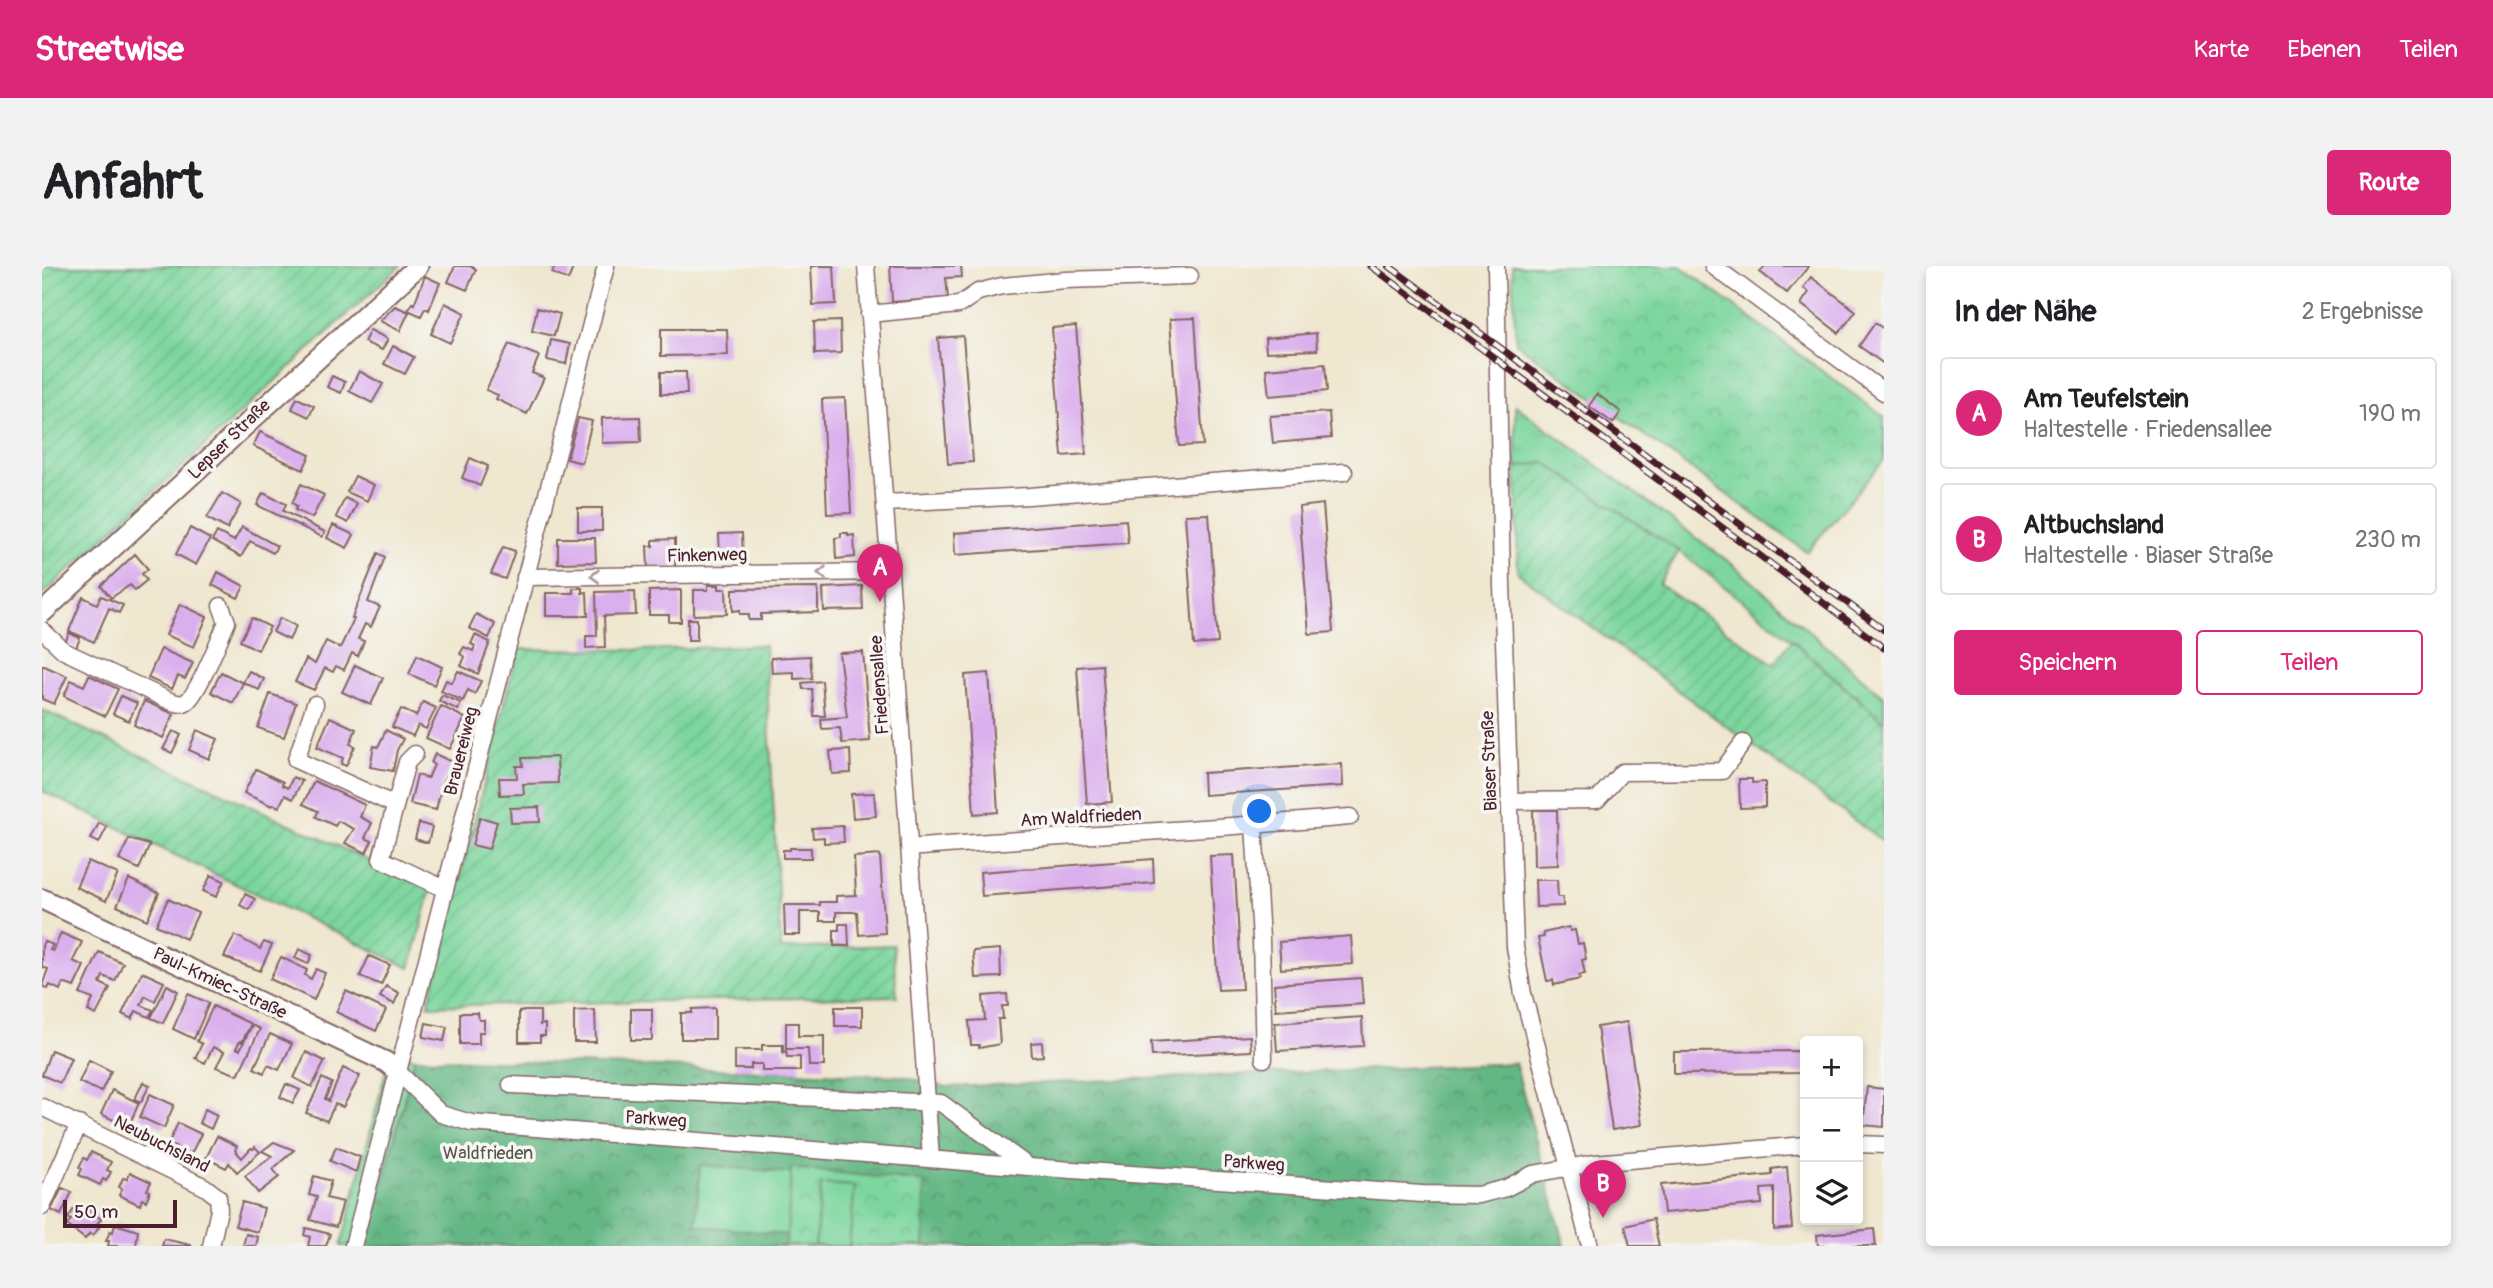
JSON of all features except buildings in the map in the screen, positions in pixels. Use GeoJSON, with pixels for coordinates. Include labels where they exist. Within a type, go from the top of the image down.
{"type":"FeatureCollection","features":[{"type":"Feature","properties":{"kind":"street","name":"Lepser Straße"},"geometry":{"type":"LineString","coordinates":[[42,613],[418,266]]}},
{"type":"Feature","properties":{"kind":"street","name":"Brauereiweg"},"geometry":{"type":"LineString","coordinates":[[353,1246],[606,266]]}},
{"type":"Feature","properties":{"kind":"street","name":"Friedensallee"},"geometry":{"type":"LineString","coordinates":[[866,266],[928,1102]]}},
{"type":"Feature","properties":{"kind":"street","name":"Biaser Straße"},"geometry":{"type":"LineString","coordinates":[[1496,266],[1502,572],[1515,947],[1518,974],[1590,1246]]}},
{"type":"Feature","properties":{"kind":"street"},"geometry":{"type":"LineString","coordinates":[[1713,266],[1884,392]]}},
{"type":"Feature","properties":{"kind":"street"},"geometry":{"type":"LineString","coordinates":[[869,314],[959,305],[978,292],[1002,286],[1078,279],[1190,276]]}},
{"type":"Feature","properties":{"kind":"street"},"geometry":{"type":"LineString","coordinates":[[885,503],[1030,496],[1344,472]]}},
{"type":"Feature","properties":{"kind":"street","name":"Finkenweg"},"geometry":{"type":"LineString","coordinates":[[525,577],[890,572]]}},
{"type":"Feature","properties":{"kind":"street"},"geometry":{"type":"LineString","coordinates":[[42,630],[64,650],[180,704],[187,701],[196,690],[227,622],[221,606]]}},
{"type":"Feature","properties":{"kind":"street"},"geometry":{"type":"LineString","coordinates":[[315,704],[296,760],[395,805]]}},
{"type":"Feature","properties":{"kind":"street"},"geometry":{"type":"LineString","coordinates":[[1509,801],[1597,800],[1622,772],[1721,771],[1742,743]]}},
{"type":"Feature","properties":{"kind":"street"},"geometry":{"type":"LineString","coordinates":[[415,754],[407,762],[381,859],[445,889]]}},
{"type":"Feature","properties":{"kind":"street","name":"Am Waldfrieden"},"geometry":{"type":"LineString","coordinates":[[910,848],[1350,817]]}},
{"type":"Feature","properties":{"kind":"street"},"geometry":{"type":"LineString","coordinates":[[1254,825],[1265,1059]]}},
{"type":"Feature","properties":{"kind":"street","name":"Paul-Kmiec-Straße"},"geometry":{"type":"LineString","coordinates":[[42,899],[386,1062],[397,1071]]}},
{"type":"Feature","properties":{"kind":"street","name":"Parkweg"},"geometry":{"type":"LineString","coordinates":[[397,1071],[441,1114],[471,1123],[1029,1167],[1459,1196],[1494,1193],[1534,1174],[1570,1167],[1654,1157],[1800,1145]]}},
{"type":"Feature","properties":{"kind":"street","name":"Parkweg"},"geometry":{"type":"LineString","coordinates":[[511,1085],[928,1102]]}},
{"type":"Feature","properties":{"kind":"street"},"geometry":{"type":"LineString","coordinates":[[931,1159],[928,1102],[941,1103],[1029,1167]]}},
{"type":"Feature","properties":{"kind":"street","name":"Neubuchsland"},"geometry":{"type":"LineString","coordinates":[[42,1107],[205,1187],[219,1197],[211,1246]]}},
{"type":"Feature","properties":{"kind":"street"},"geometry":{"type":"LineString","coordinates":[[42,1207],[79,1124]]}},
{"type":"Feature","properties":{"kind":"street"},"geometry":{"type":"LineString","coordinates":[[1863,1144],[1884,1145]]}},
{"type":"Feature","properties":{"kind":"green space"},"geometry":{"type":"Polygon","coordinates":[[[42,266],[400,266],[42,595],[42,266]]]}},
{"type":"Feature","properties":{"kind":"green space"},"geometry":{"type":"Polygon","coordinates":[[[1512,266],[1680,266],[1884,417],[1884,460],[1807,552],[1516,343],[1512,266]]]}},
{"type":"Feature","properties":{"kind":"green space"},"geometry":{"type":"Polygon","coordinates":[[[1515,405],[1732,564],[1884,697],[1884,722],[1792,640],[1679,551],[1545,463],[1516,467],[1515,405]]]}},
{"type":"Feature","properties":{"kind":"green space"},"geometry":{"type":"Polygon","coordinates":[[[1545,463],[1679,551],[1659,584],[1774,664],[1792,640],[1884,722],[1884,842],[1518,573],[1516,467],[1545,463]]]}},
{"type":"Feature","properties":{"kind":"green space"},"geometry":{"type":"Polygon","coordinates":[[[765,645],[781,949],[893,945],[897,996],[428,1006],[518,649],[643,650],[765,645]]]}},
{"type":"Feature","properties":{"kind":"green space"},"geometry":{"type":"Polygon","coordinates":[[[42,710],[431,889],[410,968],[42,791],[42,710]]]}},
{"type":"Feature","properties":{"kind":"green space"},"geometry":{"type":"Polygon","coordinates":[[[392,1048],[415,1058],[367,1246],[341,1246],[392,1048]]]}},
{"type":"Feature","properties":{"kind":"green space","name":"Waldfrieden"},"geometry":{"type":"Polygon","coordinates":[[[415,1058],[901,1076],[947,1087],[1515,1063],[1565,1246],[367,1246],[415,1058]]]}},
{"type":"Feature","properties":{"kind":"green space"},"geometry":{"type":"Polygon","coordinates":[[[700,1165],[791,1173],[787,1235],[696,1225],[700,1165]]]}},
{"type":"Feature","properties":{"kind":"green space"},"geometry":{"type":"Polygon","coordinates":[[[791,1168],[925,1182],[924,1246],[786,1246],[791,1168]]]}},
{"type":"Feature","properties":{"kind":"green space"},"geometry":{"type":"Polygon","coordinates":[[[821,1184],[855,1186],[849,1246],[815,1246],[821,1184]]]}},
{"type":"Feature","properties":{"kind":"railway"},"geometry":{"type":"LineString","coordinates":[[1371,266],[1884,648]]}},
{"type":"Feature","properties":{"kind":"railway"},"geometry":{"type":"LineString","coordinates":[[1389,266],[1884,630]]}},
{"type":"Feature","properties":{"kind":"place","name":"Am Teufelstein"},"geometry":{"type":"Point","coordinates":[880,602]}},
{"type":"Feature","properties":{"kind":"place","name":"Altbuchsland"},"geometry":{"type":"Point","coordinates":[1603,1218]}}]}
